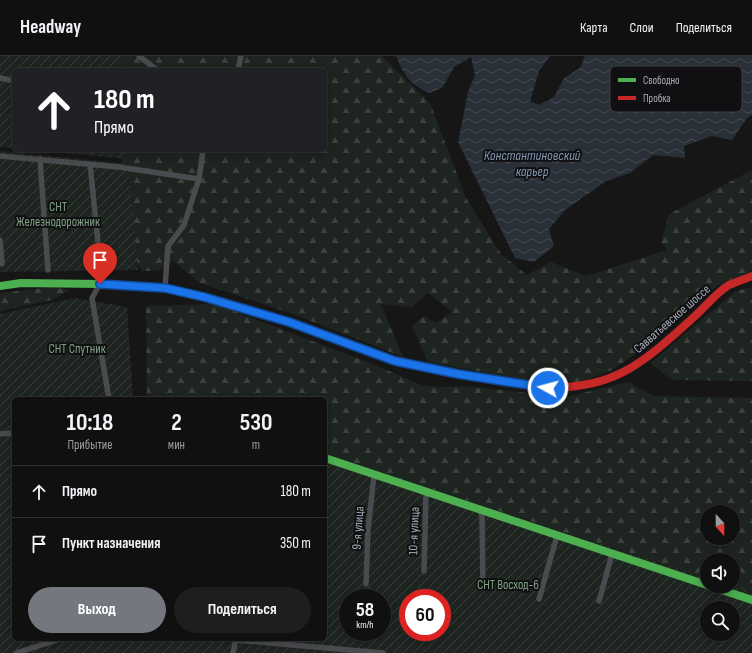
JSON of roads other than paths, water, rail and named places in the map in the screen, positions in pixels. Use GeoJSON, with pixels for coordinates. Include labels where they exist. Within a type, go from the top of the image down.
{"type":"FeatureCollection","features":[{"type":"Feature","properties":{"kind":"main road","name":"Савватьевское шоссе"},"geometry":{"type":"LineString","coordinates":[[0,286],[22,283],[100,284],[165,288],[218,300],[289,322],[395,361],[458,374],[548,388],[572,388],[595,384],[618,376],[640,364],[724,289],[735,282],[752,276]]}},
{"type":"Feature","properties":{"kind":"main road"},"geometry":{"type":"LineString","coordinates":[[327,459],[752,600]]}},
{"type":"Feature","properties":{"kind":"street"},"geometry":{"type":"LineString","coordinates":[[139,56],[154,68]]}},
{"type":"Feature","properties":{"kind":"street"},"geometry":{"type":"LineString","coordinates":[[238,68],[241,56]]}},
{"type":"Feature","properties":{"kind":"street"},"geometry":{"type":"LineString","coordinates":[[0,78],[9,80]]}},
{"type":"Feature","properties":{"kind":"street"},"geometry":{"type":"LineString","coordinates":[[165,288],[168,246],[184,225],[199,180],[203,152]]}},
{"type":"Feature","properties":{"kind":"street"},"geometry":{"type":"LineString","coordinates":[[0,156],[119,167],[199,180]]}},
{"type":"Feature","properties":{"kind":"street"},"geometry":{"type":"LineString","coordinates":[[40,160],[48,270]]}},
{"type":"Feature","properties":{"kind":"street"},"geometry":{"type":"LineString","coordinates":[[90,164],[99,252]]}},
{"type":"Feature","properties":{"kind":"street"},"geometry":{"type":"LineString","coordinates":[[0,240],[2,264]]}},
{"type":"Feature","properties":{"kind":"street"},"geometry":{"type":"LineString","coordinates":[[100,284],[92,298],[109,397]]}},
{"type":"Feature","properties":{"kind":"street"},"geometry":{"type":"LineString","coordinates":[[0,434],[12,433]]}},
{"type":"Feature","properties":{"kind":"street","name":"9-я улица"},"geometry":{"type":"LineString","coordinates":[[366,584],[368,530],[374,475]]}},
{"type":"Feature","properties":{"kind":"street","name":"10-я улица"},"geometry":{"type":"LineString","coordinates":[[424,571],[426,492]]}},
{"type":"Feature","properties":{"kind":"street"},"geometry":{"type":"LineString","coordinates":[[480,510],[482,516],[483,586]]}},
{"type":"Feature","properties":{"kind":"street"},"geometry":{"type":"LineString","coordinates":[[539,599],[557,536]]}},
{"type":"Feature","properties":{"kind":"street"},"geometry":{"type":"LineString","coordinates":[[598,601],[612,554]]}},
{"type":"Feature","properties":{"kind":"street"},"geometry":{"type":"LineString","coordinates":[[16,653],[54,641]]}},
{"type":"Feature","properties":{"kind":"street"},"geometry":{"type":"LineString","coordinates":[[233,653],[236,641]]}},
{"type":"Feature","properties":{"kind":"street"},"geometry":{"type":"LineString","coordinates":[[247,641],[383,653]]}},
{"type":"Feature","properties":{"kind":"water","name":"Константиновский карьер"},"geometry":{"type":"Polygon","coordinates":[[[396,56],[550,56],[539,71],[530,101],[539,105],[554,97],[564,78],[580,68],[585,56],[752,56],[752,115],[747,118],[732,140],[712,136],[684,146],[685,158],[653,155],[630,173],[606,181],[565,210],[549,229],[554,246],[534,262],[515,258],[458,142],[468,92],[475,75],[471,57],[455,66],[442,88],[429,93],[416,86],[402,69],[396,56]]]}},
{"type":"Feature","properties":{"kind":"park label","name":"СНТ Железнодорожник"},"geometry":{"type":"Point","coordinates":[58,214]}},
{"type":"Feature","properties":{"kind":"park label","name":"СНТ Спутник"},"geometry":{"type":"Point","coordinates":[77,349]}},
{"type":"Feature","properties":{"kind":"park label","name":"СНТ Восход-6"},"geometry":{"type":"Point","coordinates":[508,585]}}]}
